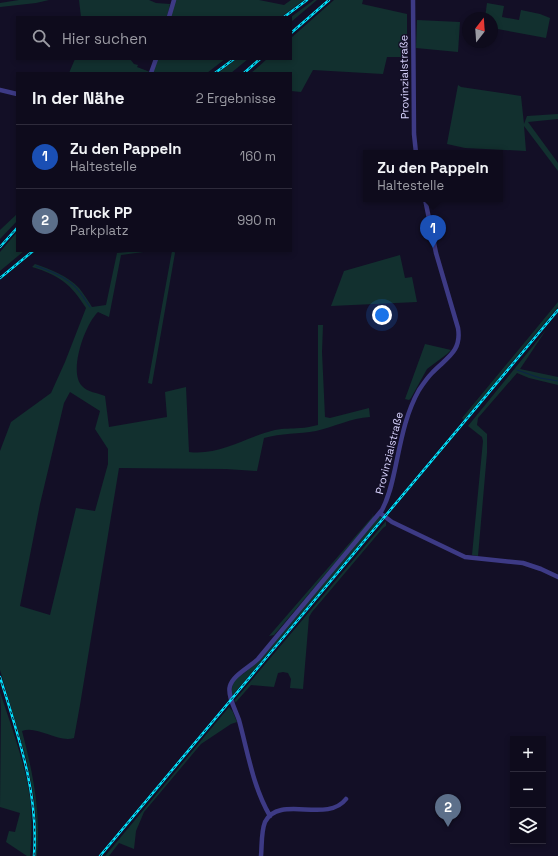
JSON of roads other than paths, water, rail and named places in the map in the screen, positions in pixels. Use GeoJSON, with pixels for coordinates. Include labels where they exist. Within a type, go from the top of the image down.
{"type":"FeatureCollection","features":[{"type":"Feature","properties":{"kind":"street"},"geometry":{"type":"LineString","coordinates":[[169,16],[174,0]]}},
{"type":"Feature","properties":{"kind":"street","name":"Provinzialstraße"},"geometry":{"type":"LineString","coordinates":[[413,0],[414,134],[416,150]]}},
{"type":"Feature","properties":{"kind":"street"},"geometry":{"type":"LineString","coordinates":[[151,72],[156,60]]}},
{"type":"Feature","properties":{"kind":"street"},"geometry":{"type":"LineString","coordinates":[[0,90],[16,94]]}},
{"type":"Feature","properties":{"kind":"street","name":"Provinzialstraße"},"geometry":{"type":"LineString","coordinates":[[270,816],[251,767],[230,693],[231,683],[234,677],[258,659],[380,513],[388,495],[405,424],[412,403],[431,374],[452,355],[457,346],[459,337],[458,328],[436,253],[426,202]]}},
{"type":"Feature","properties":{"kind":"street"},"geometry":{"type":"LineString","coordinates":[[380,513],[392,522],[465,557],[523,563],[558,577]]}},
{"type":"Feature","properties":{"kind":"street"},"geometry":{"type":"LineString","coordinates":[[260,856],[264,828],[270,816],[280,810],[332,809],[341,805],[346,799]]}},
{"type":"Feature","properties":{"kind":"waterway"},"geometry":{"type":"LineString","coordinates":[[36,266],[52,272],[68,281],[79,291],[90,307]]}},
{"type":"Feature","properties":{"kind":"waterway"},"geometry":{"type":"LineString","coordinates":[[517,370],[540,378],[558,381]]}},
{"type":"Feature","properties":{"kind":"railway"},"geometry":{"type":"LineString","coordinates":[[285,16],[307,0]]}},
{"type":"Feature","properties":{"kind":"railway"},"geometry":{"type":"LineString","coordinates":[[292,32],[329,0]]}},
{"type":"Feature","properties":{"kind":"railway"},"geometry":{"type":"LineString","coordinates":[[216,72],[233,60]]}},
{"type":"Feature","properties":{"kind":"railway"},"geometry":{"type":"LineString","coordinates":[[245,72],[259,60]]}},
{"type":"Feature","properties":{"kind":"railway"},"geometry":{"type":"LineString","coordinates":[[0,247],[16,229]]}},
{"type":"Feature","properties":{"kind":"railway"},"geometry":{"type":"LineString","coordinates":[[0,278],[32,252]]}},
{"type":"Feature","properties":{"kind":"railway"},"geometry":{"type":"LineString","coordinates":[[100,856],[558,310]]}},
{"type":"Feature","properties":{"kind":"railway"},"geometry":{"type":"LineString","coordinates":[[0,677],[26,765],[33,810],[35,833],[34,856]]}},
{"type":"Feature","properties":{"kind":"place","name":"Zu den Pappeln"},"geometry":{"type":"Point","coordinates":[433,248]}},
{"type":"Feature","properties":{"kind":"place","name":"Truck PP"},"geometry":{"type":"Point","coordinates":[448,827]}}]}
